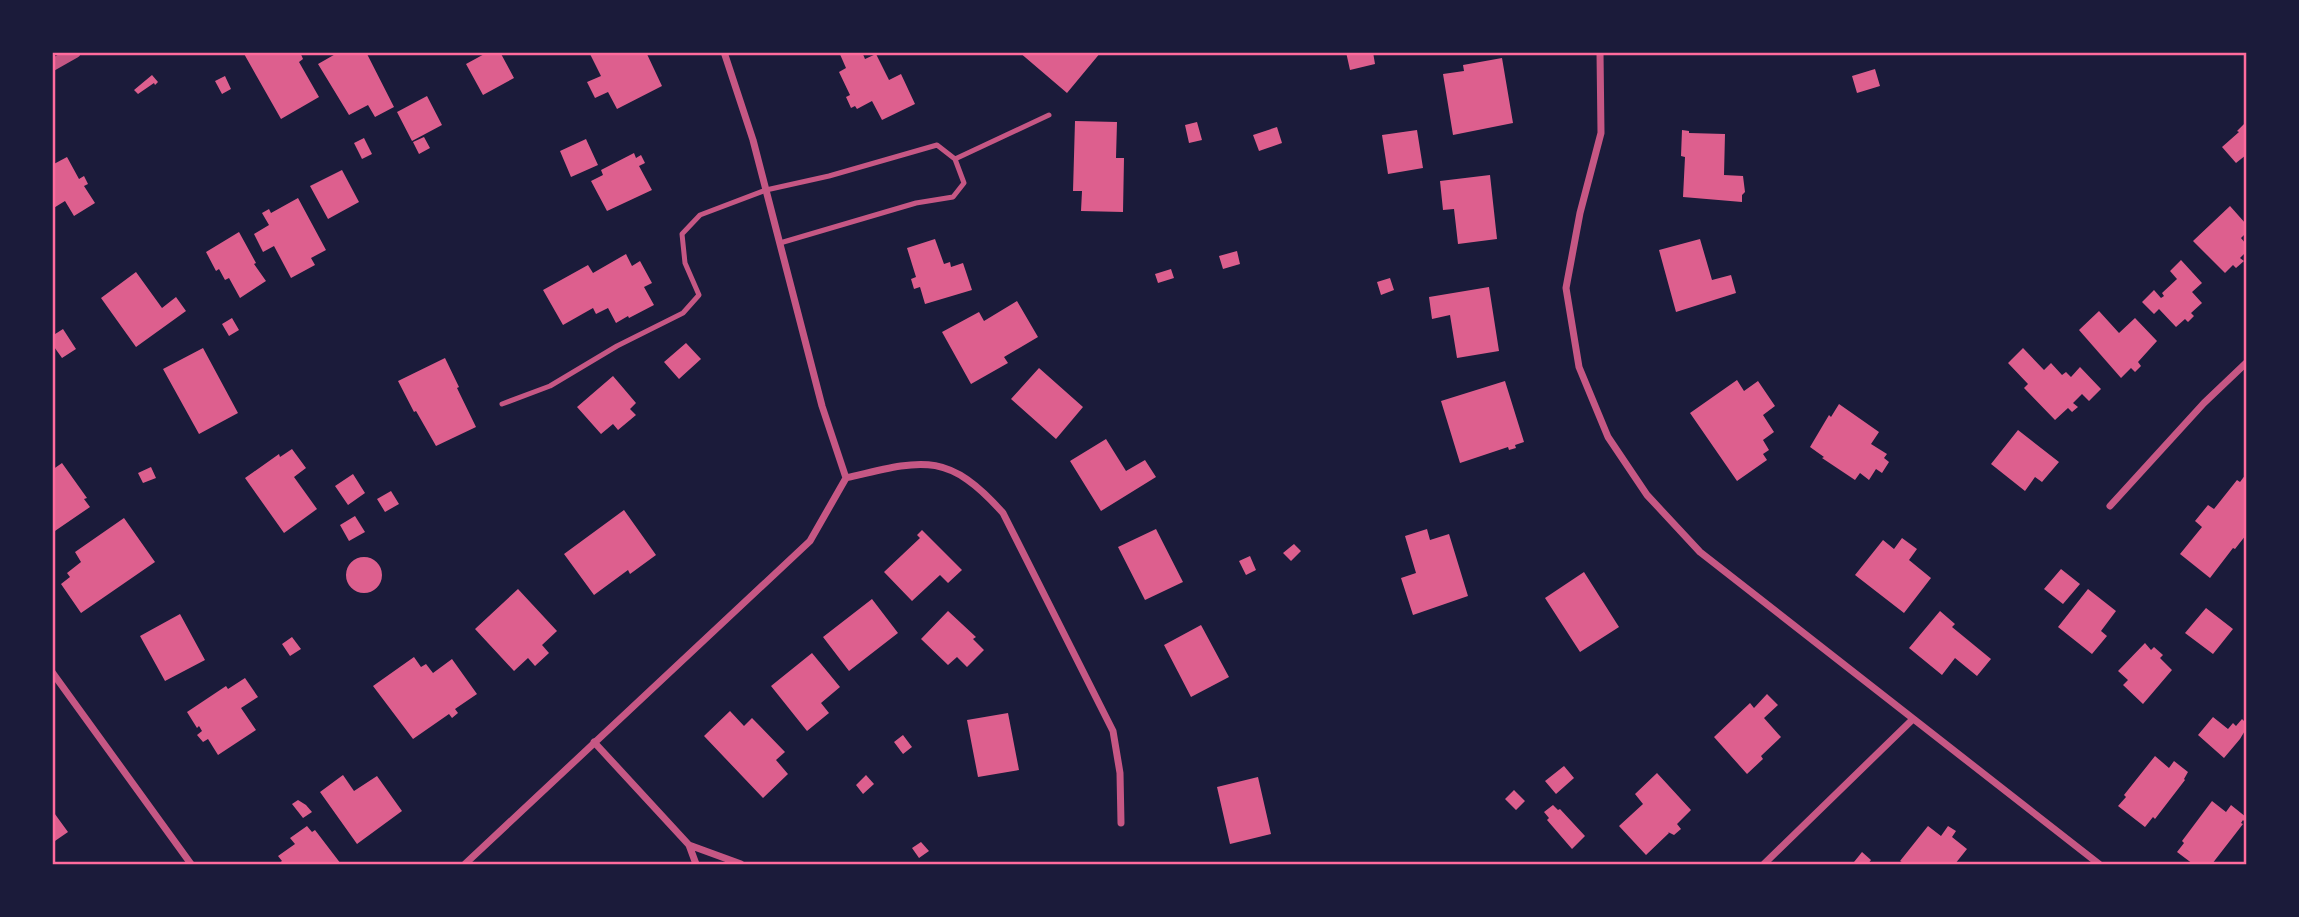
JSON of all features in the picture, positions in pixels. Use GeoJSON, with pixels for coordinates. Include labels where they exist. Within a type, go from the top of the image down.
{"type":"FeatureCollection","features":[{"type":"Feature","properties":{"kind":"street"},"geometry":{"type":"LineString","coordinates":[[52,65],[75,52]]}},
{"type":"Feature","properties":{"kind":"street"},"geometry":{"type":"LineString","coordinates":[[724,52],[766,190],[822,406],[846,478]]}},
{"type":"Feature","properties":{"kind":"street"},"geometry":{"type":"LineString","coordinates":[[1600,52],[1601,133],[1580,213],[1566,288],[1579,366],[1608,437],[1647,495],[1700,552],[2099,864]]}},
{"type":"Feature","properties":{"kind":"street"},"geometry":{"type":"LineString","coordinates":[[2110,506],[2204,403],[2246,363]]}},
{"type":"Feature","properties":{"kind":"street"},"geometry":{"type":"LineString","coordinates":[[2239,370],[2246,375]]}},
{"type":"Feature","properties":{"kind":"street"},"geometry":{"type":"LineString","coordinates":[[465,864],[810,541],[846,478],[897,466],[927,464],[956,471],[983,491],[1003,513],[1113,731],[1120,773],[1121,823]]}},
{"type":"Feature","properties":{"kind":"street"},"geometry":{"type":"LineString","coordinates":[[52,672],[191,864]]}},
{"type":"Feature","properties":{"kind":"street"},"geometry":{"type":"LineString","coordinates":[[1764,864],[1912,720]]}},
{"type":"Feature","properties":{"kind":"street"},"geometry":{"type":"LineString","coordinates":[[594,742],[689,845],[696,864]]}},
{"type":"Feature","properties":{"kind":"street"},"geometry":{"type":"LineString","coordinates":[[689,845],[740,864]]}},
{"type":"Feature","properties":{"kind":"lane"},"geometry":{"type":"LineString","coordinates":[[955,159],[1049,115]]}},
{"type":"Feature","properties":{"kind":"lane"},"geometry":{"type":"LineString","coordinates":[[502,404],[550,386],[617,346],[683,313],[699,295],[685,263],[682,234],[700,215],[766,190],[829,176],[937,145],[955,159],[964,183],[953,197],[916,203],[780,243]]}},
{"type":"Feature","properties":{"kind":"building"},"geometry":{"type":"Polygon","coordinates":[[[243,52],[300,52],[303,59],[299,62],[319,97],[281,119],[243,52]]]}},
{"type":"Feature","properties":{"kind":"building"},"geometry":{"type":"Polygon","coordinates":[[[339,52],[366,52],[394,107],[375,117],[368,105],[349,115],[318,64],[339,52]]]}},
{"type":"Feature","properties":{"kind":"building"},"geometry":{"type":"Polygon","coordinates":[[[488,52],[500,52],[514,78],[483,95],[466,64],[488,52]]]}},
{"type":"Feature","properties":{"kind":"building"},"geometry":{"type":"Polygon","coordinates":[[[589,52],[646,52],[662,86],[617,109],[608,92],[595,98],[587,82],[601,76],[589,52]]]}},
{"type":"Feature","properties":{"kind":"building"},"geometry":{"type":"Polygon","coordinates":[[[839,52],[862,52],[865,59],[876,54],[889,80],[901,74],[915,104],[882,120],[872,101],[857,109],[855,106],[851,108],[846,97],[850,95],[839,72],[846,68],[839,52]]]}},
{"type":"Feature","properties":{"kind":"building"},"geometry":{"type":"Polygon","coordinates":[[[1019,52],[1101,52],[1067,93],[1019,52]]]}},
{"type":"Feature","properties":{"kind":"building"},"geometry":{"type":"Polygon","coordinates":[[[1346,52],[1373,52],[1375,64],[1350,70],[1346,52]]]}},
{"type":"Feature","properties":{"kind":"building"},"geometry":{"type":"Polygon","coordinates":[[[1502,58],[1513,123],[1453,135],[1443,74],[1464,71],[1463,65],[1502,58]]]}},
{"type":"Feature","properties":{"kind":"building"},"geometry":{"type":"Polygon","coordinates":[[[1875,69],[1880,86],[1857,93],[1852,76],[1875,69]]]}},
{"type":"Feature","properties":{"kind":"building"},"geometry":{"type":"Polygon","coordinates":[[[152,75],[158,82],[138,94],[134,90],[152,75]]]}},
{"type":"Feature","properties":{"kind":"building"},"geometry":{"type":"Polygon","coordinates":[[[225,76],[231,89],[222,94],[215,81],[225,76]]]}},
{"type":"Feature","properties":{"kind":"building"},"geometry":{"type":"Polygon","coordinates":[[[427,96],[442,125],[412,141],[397,112],[427,96]]]}},
{"type":"Feature","properties":{"kind":"building"},"geometry":{"type":"Polygon","coordinates":[[[1075,121],[1117,122],[1116,158],[1124,158],[1123,212],[1081,211],[1082,191],[1073,191],[1075,121]]]}},
{"type":"Feature","properties":{"kind":"building"},"geometry":{"type":"Polygon","coordinates":[[[1197,122],[1202,140],[1189,143],[1185,125],[1197,122]]]}},
{"type":"Feature","properties":{"kind":"building"},"geometry":{"type":"Polygon","coordinates":[[[2246,122],[2246,155],[2236,163],[2222,147],[2246,122]]]}},
{"type":"Feature","properties":{"kind":"building"},"geometry":{"type":"Polygon","coordinates":[[[1277,127],[1282,143],[1259,151],[1253,135],[1277,127]]]}},
{"type":"Feature","properties":{"kind":"building"},"geometry":{"type":"Polygon","coordinates":[[[1417,130],[1423,168],[1388,174],[1382,135],[1417,130]]]}},
{"type":"Feature","properties":{"kind":"building"},"geometry":{"type":"Polygon","coordinates":[[[1682,130],[1689,133],[1725,134],[1724,175],[1743,176],[1745,192],[1742,202],[1683,197],[1685,157],[1681,156],[1682,130]]]}},
{"type":"Feature","properties":{"kind":"building"},"geometry":{"type":"Polygon","coordinates":[[[424,137],[430,148],[419,154],[413,142],[424,137]]]}},
{"type":"Feature","properties":{"kind":"building"},"geometry":{"type":"Polygon","coordinates":[[[364,138],[372,154],[362,159],[354,143],[364,138]]]}},
{"type":"Feature","properties":{"kind":"building"},"geometry":{"type":"Polygon","coordinates":[[[586,139],[598,165],[571,177],[560,151],[586,139]]]}},
{"type":"Feature","properties":{"kind":"building"},"geometry":{"type":"Polygon","coordinates":[[[634,153],[636,158],[641,155],[645,163],[639,166],[652,190],[607,211],[591,181],[603,175],[601,170],[634,153]]]}},
{"type":"Feature","properties":{"kind":"building"},"geometry":{"type":"Polygon","coordinates":[[[67,157],[79,179],[84,176],[88,184],[84,186],[95,203],[74,216],[65,201],[52,209],[52,165],[67,157]]]}},
{"type":"Feature","properties":{"kind":"building"},"geometry":{"type":"Polygon","coordinates":[[[342,170],[359,202],[328,219],[310,186],[342,170]]]}},
{"type":"Feature","properties":{"kind":"building"},"geometry":{"type":"Polygon","coordinates":[[[1490,175],[1497,239],[1458,244],[1454,209],[1443,210],[1440,181],[1490,175]]]}},
{"type":"Feature","properties":{"kind":"building"},"geometry":{"type":"Polygon","coordinates":[[[298,198],[326,250],[311,258],[315,265],[291,278],[274,246],[263,252],[254,234],[269,225],[262,213],[269,209],[271,213],[298,198]]]}},
{"type":"Feature","properties":{"kind":"building"},"geometry":{"type":"Polygon","coordinates":[[[2230,206],[2246,224],[2246,233],[2241,238],[2246,244],[2246,252],[2240,258],[2244,261],[2236,268],[2233,265],[2225,273],[2193,241],[2230,206]]]}},
{"type":"Feature","properties":{"kind":"building"},"geometry":{"type":"Polygon","coordinates":[[[239,232],[256,263],[254,264],[266,281],[240,298],[229,278],[225,280],[219,269],[216,271],[206,252],[239,232]]]}},
{"type":"Feature","properties":{"kind":"building"},"geometry":{"type":"Polygon","coordinates":[[[935,239],[944,264],[950,262],[951,267],[963,263],[972,290],[925,304],[920,287],[914,289],[911,279],[916,277],[907,248],[935,239]]]}},
{"type":"Feature","properties":{"kind":"building"},"geometry":{"type":"Polygon","coordinates":[[[1700,239],[1712,280],[1731,275],[1736,293],[1676,312],[1659,250],[1700,239]]]}},
{"type":"Feature","properties":{"kind":"building"},"geometry":{"type":"Polygon","coordinates":[[[1237,251],[1240,264],[1223,269],[1219,256],[1237,251]]]}},
{"type":"Feature","properties":{"kind":"building"},"geometry":{"type":"Polygon","coordinates":[[[626,254],[632,266],[640,261],[652,283],[644,287],[654,305],[616,323],[608,308],[596,314],[593,308],[563,325],[543,290],[588,265],[593,273],[626,254]]]}},
{"type":"Feature","properties":{"kind":"building"},"geometry":{"type":"Polygon","coordinates":[[[2181,260],[2202,283],[2192,292],[2202,303],[2191,313],[2194,316],[2188,322],[2185,319],[2176,327],[2159,309],[2154,314],[2142,302],[2154,290],[2161,298],[2164,296],[2162,293],[2177,279],[2170,271],[2181,260]]]}},
{"type":"Feature","properties":{"kind":"building"},"geometry":{"type":"Polygon","coordinates":[[[1171,269],[1174,278],[1158,283],[1155,274],[1171,269]]]}},
{"type":"Feature","properties":{"kind":"building"},"geometry":{"type":"Polygon","coordinates":[[[136,272],[162,308],[176,297],[186,311],[136,347],[101,298],[136,272]]]}},
{"type":"Feature","properties":{"kind":"building"},"geometry":{"type":"Polygon","coordinates":[[[1390,278],[1394,290],[1381,295],[1377,282],[1390,278]]]}},
{"type":"Feature","properties":{"kind":"building"},"geometry":{"type":"Polygon","coordinates":[[[1489,287],[1499,351],[1457,358],[1450,315],[1432,319],[1429,297],[1489,287]]]}},
{"type":"Feature","properties":{"kind":"building"},"geometry":{"type":"Polygon","coordinates":[[[1017,301],[1038,337],[1004,357],[1008,363],[971,384],[942,332],[979,312],[984,321],[1017,301]]]}},
{"type":"Feature","properties":{"kind":"building"},"geometry":{"type":"Polygon","coordinates":[[[2099,311],[2119,333],[2135,318],[2157,341],[2138,362],[2141,366],[2135,372],[2131,368],[2121,378],[2079,330],[2099,311]]]}},
{"type":"Feature","properties":{"kind":"building"},"geometry":{"type":"Polygon","coordinates":[[[232,318],[239,330],[229,336],[222,324],[232,318]]]}},
{"type":"Feature","properties":{"kind":"building"},"geometry":{"type":"Polygon","coordinates":[[[63,329],[76,349],[62,358],[52,344],[52,336],[63,329]]]}},
{"type":"Feature","properties":{"kind":"building"},"geometry":{"type":"Polygon","coordinates":[[[686,343],[701,359],[679,379],[664,362],[686,343]]]}},
{"type":"Feature","properties":{"kind":"building"},"geometry":{"type":"Polygon","coordinates":[[[203,348],[238,413],[199,434],[163,369],[203,348]]]}},
{"type":"Feature","properties":{"kind":"building"},"geometry":{"type":"Polygon","coordinates":[[[2023,348],[2044,370],[2051,363],[2062,375],[2066,372],[2071,377],[2080,367],[2101,389],[2089,401],[2082,394],[2073,403],[2078,407],[2072,412],[2068,408],[2055,420],[2024,388],[2028,384],[2008,363],[2023,348]]]}},
{"type":"Feature","properties":{"kind":"building"},"geometry":{"type":"Polygon","coordinates":[[[445,358],[476,427],[436,446],[398,381],[445,358]]]}},
{"type":"Feature","properties":{"kind":"building"},"geometry":{"type":"Polygon","coordinates":[[[1039,368],[1083,407],[1056,439],[1011,399],[1039,368]]]}},
{"type":"Feature","properties":{"kind":"building"},"geometry":{"type":"Polygon","coordinates":[[[613,376],[636,403],[630,409],[636,415],[618,430],[613,424],[601,434],[577,407],[613,376]]]}},
{"type":"Feature","properties":{"kind":"building"},"geometry":{"type":"Polygon","coordinates":[[[1737,380],[1744,391],[1758,381],[1775,406],[1763,415],[1774,432],[1763,440],[1769,450],[1763,454],[1767,460],[1737,481],[1690,413],[1737,380]]]}},
{"type":"Feature","properties":{"kind":"building"},"geometry":{"type":"Polygon","coordinates":[[[1505,381],[1524,442],[1515,445],[1516,448],[1509,450],[1508,447],[1460,463],[1441,401],[1505,381]]]}},
{"type":"Feature","properties":{"kind":"building"},"geometry":{"type":"Polygon","coordinates":[[[1839,404],[1879,432],[1871,444],[1887,454],[1884,458],[1889,462],[1882,473],[1876,469],[1869,480],[1860,473],[1855,480],[1810,447],[1829,415],[1831,417],[1839,404]]]}},
{"type":"Feature","properties":{"kind":"building"},"geometry":{"type":"Polygon","coordinates":[[[2018,430],[2059,462],[2042,482],[2035,477],[2025,491],[1991,464],[2018,430]]]}},
{"type":"Feature","properties":{"kind":"building"},"geometry":{"type":"Polygon","coordinates":[[[1106,439],[1126,471],[1145,460],[1156,477],[1101,511],[1070,461],[1106,439]]]}},
{"type":"Feature","properties":{"kind":"building"},"geometry":{"type":"Polygon","coordinates":[[[292,449],[306,468],[294,477],[317,509],[284,533],[245,478],[279,454],[280,457],[292,449]]]}},
{"type":"Feature","properties":{"kind":"building"},"geometry":{"type":"Polygon","coordinates":[[[62,463],[87,498],[84,499],[90,507],[52,533],[52,470],[62,463]]]}},
{"type":"Feature","properties":{"kind":"building"},"geometry":{"type":"Polygon","coordinates":[[[151,467],[156,478],[143,483],[138,473],[151,467]]]}},
{"type":"Feature","properties":{"kind":"building"},"geometry":{"type":"Polygon","coordinates":[[[353,474],[365,493],[348,505],[335,486],[353,474]]]}},
{"type":"Feature","properties":{"kind":"building"},"geometry":{"type":"Polygon","coordinates":[[[2246,474],[2246,535],[2210,578],[2180,554],[2202,527],[2195,521],[2208,505],[2214,509],[2237,480],[2240,482],[2246,474]]]}},
{"type":"Feature","properties":{"kind":"building"},"geometry":{"type":"Polygon","coordinates":[[[391,491],[399,504],[385,512],[377,499],[391,491]]]}},
{"type":"Feature","properties":{"kind":"building"},"geometry":{"type":"Polygon","coordinates":[[[624,510],[656,555],[630,574],[628,570],[594,595],[564,554],[624,510]]]}},
{"type":"Feature","properties":{"kind":"building"},"geometry":{"type":"Polygon","coordinates":[[[355,516],[365,532],[349,541],[340,525],[355,516]]]}},
{"type":"Feature","properties":{"kind":"building"},"geometry":{"type":"Polygon","coordinates":[[[124,518],[155,562],[81,613],[61,584],[70,577],[67,573],[81,562],[75,552],[124,518]]]}},
{"type":"Feature","properties":{"kind":"building"},"geometry":{"type":"Polygon","coordinates":[[[1156,529],[1183,582],[1145,600],[1118,547],[1156,529]]]}},
{"type":"Feature","properties":{"kind":"building"},"geometry":{"type":"Polygon","coordinates":[[[1427,529],[1430,540],[1449,534],[1468,596],[1413,615],[1401,578],[1416,573],[1405,536],[1427,529]]]}},
{"type":"Feature","properties":{"kind":"building"},"geometry":{"type":"Polygon","coordinates":[[[922,530],[962,570],[948,583],[940,575],[912,601],[884,572],[920,538],[917,535],[922,530]]]}},
{"type":"Feature","properties":{"kind":"building"},"geometry":{"type":"Polygon","coordinates":[[[1902,538],[1917,549],[1909,560],[1931,578],[1904,613],[1855,575],[1883,540],[1894,549],[1902,538]]]}},
{"type":"Feature","properties":{"kind":"building"},"geometry":{"type":"Polygon","coordinates":[[[1294,544],[1301,551],[1291,561],[1283,553],[1294,544]]]}},
{"type":"Feature","properties":{"kind":"building"},"geometry":{"type":"Polygon","coordinates":[[[1250,556],[1256,570],[1246,575],[1239,561],[1250,556]]]}},
{"type":"Feature","properties":{"kind":"building"},"geometry":{"type":"Polygon","coordinates":[[[364,557],[377,562],[382,575],[377,588],[364,593],[351,588],[346,575],[351,562],[364,557]]]}},
{"type":"Feature","properties":{"kind":"building"},"geometry":{"type":"Polygon","coordinates":[[[2061,569],[2080,584],[2063,604],[2044,589],[2061,569]]]}},
{"type":"Feature","properties":{"kind":"building"},"geometry":{"type":"Polygon","coordinates":[[[1584,572],[1619,627],[1580,652],[1545,598],[1584,572]]]}},
{"type":"Feature","properties":{"kind":"building"},"geometry":{"type":"Polygon","coordinates":[[[518,589],[557,631],[542,645],[549,653],[535,666],[528,658],[514,671],[475,629],[518,589]]]}},
{"type":"Feature","properties":{"kind":"building"},"geometry":{"type":"Polygon","coordinates":[[[2088,589],[2116,611],[2101,631],[2107,636],[2092,654],[2058,627],[2088,589]]]}},
{"type":"Feature","properties":{"kind":"building"},"geometry":{"type":"Polygon","coordinates":[[[872,599],[898,633],[849,671],[823,637],[872,599]]]}},
{"type":"Feature","properties":{"kind":"building"},"geometry":{"type":"Polygon","coordinates":[[[2206,608],[2233,629],[2213,654],[2185,633],[2206,608]]]}},
{"type":"Feature","properties":{"kind":"building"},"geometry":{"type":"Polygon","coordinates":[[[948,611],[976,637],[973,639],[984,650],[967,667],[957,657],[948,665],[921,639],[948,611]]]}},
{"type":"Feature","properties":{"kind":"building"},"geometry":{"type":"Polygon","coordinates":[[[1940,611],[1955,624],[1952,627],[1991,659],[1977,676],[1955,658],[1942,675],[1909,648],[1940,611]]]}},
{"type":"Feature","properties":{"kind":"building"},"geometry":{"type":"Polygon","coordinates":[[[180,614],[205,660],[165,681],[140,636],[180,614]]]}},
{"type":"Feature","properties":{"kind":"building"},"geometry":{"type":"Polygon","coordinates":[[[1201,625],[1229,677],[1191,697],[1164,645],[1201,625]]]}},
{"type":"Feature","properties":{"kind":"building"},"geometry":{"type":"Polygon","coordinates":[[[292,637],[301,649],[290,656],[282,644],[292,637]]]}},
{"type":"Feature","properties":{"kind":"building"},"geometry":{"type":"Polygon","coordinates":[[[2145,643],[2151,650],[2154,647],[2163,655],[2160,658],[2172,670],[2143,704],[2123,685],[2128,680],[2118,671],[2145,643]]]}},
{"type":"Feature","properties":{"kind":"building"},"geometry":{"type":"Polygon","coordinates":[[[812,653],[840,687],[821,703],[829,713],[807,731],[771,686],[812,653]]]}},
{"type":"Feature","properties":{"kind":"building"},"geometry":{"type":"Polygon","coordinates":[[[414,657],[421,667],[426,664],[433,673],[452,659],[477,694],[455,709],[458,713],[452,718],[449,714],[413,739],[373,686],[414,657]]]}},
{"type":"Feature","properties":{"kind":"building"},"geometry":{"type":"Polygon","coordinates":[[[245,678],[258,697],[241,708],[256,730],[218,755],[208,739],[203,742],[197,735],[202,731],[187,712],[226,686],[228,689],[245,678]]]}},
{"type":"Feature","properties":{"kind":"building"},"geometry":{"type":"Polygon","coordinates":[[[1767,694],[1778,705],[1764,718],[1781,737],[1747,774],[1714,737],[1750,703],[1754,708],[1767,694]]]}},
{"type":"Feature","properties":{"kind":"building"},"geometry":{"type":"Polygon","coordinates":[[[730,711],[744,726],[752,718],[785,752],[776,760],[788,774],[763,798],[704,736],[730,711]]]}},
{"type":"Feature","properties":{"kind":"building"},"geometry":{"type":"Polygon","coordinates":[[[1008,713],[1019,770],[978,777],[967,720],[1008,713]]]}},
{"type":"Feature","properties":{"kind":"building"},"geometry":{"type":"Polygon","coordinates":[[[2213,717],[2228,729],[2233,723],[2236,726],[2242,719],[2246,723],[2246,729],[2240,739],[2224,758],[2198,735],[2213,717]]]}},
{"type":"Feature","properties":{"kind":"building"},"geometry":{"type":"Polygon","coordinates":[[[903,735],[912,747],[903,754],[894,742],[903,735]]]}},
{"type":"Feature","properties":{"kind":"building"},"geometry":{"type":"Polygon","coordinates":[[[2155,756],[2169,768],[2174,761],[2188,772],[2185,780],[2155,819],[2153,817],[2145,827],[2118,806],[2155,756]]]}},
{"type":"Feature","properties":{"kind":"building"},"geometry":{"type":"Polygon","coordinates":[[[1564,766],[1574,778],[1556,794],[1545,781],[1564,766]]]}},
{"type":"Feature","properties":{"kind":"building"},"geometry":{"type":"Polygon","coordinates":[[[1657,773],[1691,810],[1677,824],[1681,829],[1674,835],[1668,832],[1646,855],[1619,826],[1643,804],[1635,794],[1657,773]]]}},
{"type":"Feature","properties":{"kind":"building"},"geometry":{"type":"Polygon","coordinates":[[[343,775],[354,791],[377,776],[402,811],[357,844],[320,792],[343,775]]]}},
{"type":"Feature","properties":{"kind":"building"},"geometry":{"type":"Polygon","coordinates":[[[866,775],[874,784],[863,794],[856,785],[866,775]]]}},
{"type":"Feature","properties":{"kind":"building"},"geometry":{"type":"Polygon","coordinates":[[[1258,777],[1271,834],[1230,844],[1217,787],[1258,777]]]}},
{"type":"Feature","properties":{"kind":"building"},"geometry":{"type":"Polygon","coordinates":[[[1514,790],[1525,801],[1516,810],[1505,799],[1514,790]]]}},
{"type":"Feature","properties":{"kind":"building"},"geometry":{"type":"Polygon","coordinates":[[[298,800],[312,812],[303,818],[292,804],[298,800]]]}},
{"type":"Feature","properties":{"kind":"building"},"geometry":{"type":"Polygon","coordinates":[[[2212,801],[2226,812],[2231,805],[2246,817],[2246,823],[2243,820],[2243,824],[2212,864],[2193,864],[2177,852],[2184,843],[2182,841],[2212,801]]]}},
{"type":"Feature","properties":{"kind":"building"},"geometry":{"type":"Polygon","coordinates":[[[1553,805],[1585,836],[1572,849],[1547,820],[1549,818],[1544,812],[1553,805]]]}},
{"type":"Feature","properties":{"kind":"building"},"geometry":{"type":"Polygon","coordinates":[[[52,810],[68,832],[52,843],[52,810]]]}},
{"type":"Feature","properties":{"kind":"building"},"geometry":{"type":"Polygon","coordinates":[[[307,826],[312,832],[315,830],[341,864],[278,864],[282,861],[278,856],[295,844],[290,838],[307,826]]]}},
{"type":"Feature","properties":{"kind":"building"},"geometry":{"type":"Polygon","coordinates":[[[1928,826],[1941,836],[1948,826],[1956,831],[1952,837],[1967,849],[1955,864],[1905,864],[1900,861],[1928,826]]]}},
{"type":"Feature","properties":{"kind":"building"},"geometry":{"type":"Polygon","coordinates":[[[921,842],[929,851],[919,858],[912,848],[921,842]]]}},
{"type":"Feature","properties":{"kind":"building"},"geometry":{"type":"Polygon","coordinates":[[[1862,852],[1871,860],[1868,864],[1854,862],[1862,852]]]}}]}
